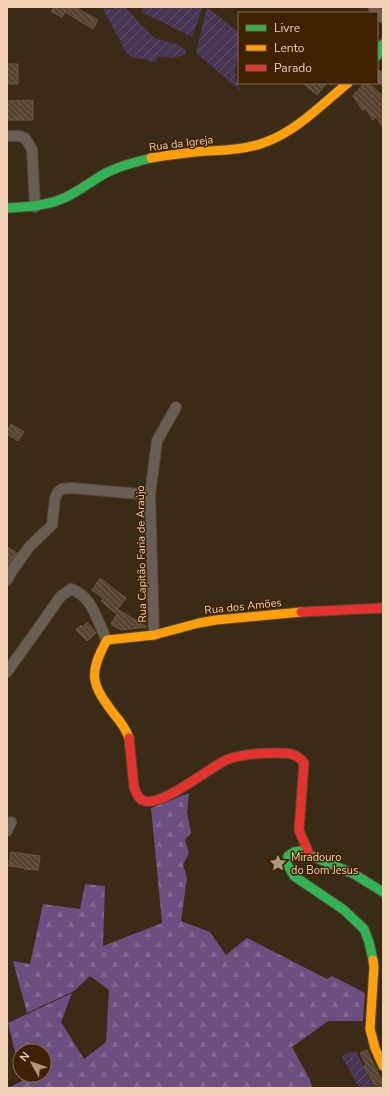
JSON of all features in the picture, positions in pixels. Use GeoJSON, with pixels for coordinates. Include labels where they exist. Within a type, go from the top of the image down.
{"type":"FeatureCollection","features":[{"type":"Feature","properties":{"kind":"street"},"geometry":{"type":"LineString","coordinates":[[378,54],[383,44]]}},
{"type":"Feature","properties":{"kind":"street","name":"Rua da Igreja"},"geometry":{"type":"LineString","coordinates":[[7,208],[35,207],[58,201],[114,169],[136,162],[182,154],[241,148],[267,142],[291,128],[321,106],[347,84]]}},
{"type":"Feature","properties":{"kind":"street"},"geometry":{"type":"LineString","coordinates":[[7,136],[19,136],[25,138],[32,149],[35,207]]}},
{"type":"Feature","properties":{"kind":"street","name":"Rua Capitão Faria de Araújo"},"geometry":{"type":"LineString","coordinates":[[154,635],[150,495],[157,441],[176,407]]}},
{"type":"Feature","properties":{"kind":"street"},"geometry":{"type":"LineString","coordinates":[[7,580],[29,547],[52,525],[55,498],[58,492],[62,489],[72,488],[150,495]]}},
{"type":"Feature","properties":{"kind":"street"},"geometry":{"type":"LineString","coordinates":[[7,672],[61,596],[71,589],[79,592],[87,599],[107,640],[96,665],[94,675],[95,684],[100,694],[126,730],[130,743],[132,782],[135,792],[141,799],[147,802],[156,801],[166,797],[202,773],[225,761],[245,755],[264,753],[295,753],[304,763],[299,830],[309,854]]}},
{"type":"Feature","properties":{"kind":"street","name":"Rua dos Amões"},"geometry":{"type":"LineString","coordinates":[[107,640],[154,635],[198,623],[231,618],[383,608]]}},
{"type":"Feature","properties":{"kind":"street"},"geometry":{"type":"LineString","coordinates":[[383,892],[360,877],[300,850],[290,853],[286,862],[288,869],[294,876],[338,905],[355,919],[364,929],[369,942],[374,967],[370,1029],[375,1048],[383,1066]]}},
{"type":"Feature","properties":{"kind":"green space"},"geometry":{"type":"Polygon","coordinates":[[[189,793],[187,813],[191,833],[185,840],[189,853],[183,865],[187,878],[181,921],[210,932],[226,955],[247,938],[327,979],[332,976],[365,993],[363,1021],[328,1021],[292,1047],[310,1080],[312,1088],[8,1088],[18,1083],[52,1083],[52,1043],[13,1043],[8,1023],[72,993],[61,1022],[84,1059],[106,1042],[109,990],[90,976],[74,991],[27,1013],[13,961],[30,964],[43,904],[80,909],[85,884],[105,886],[103,946],[162,923],[151,808],[189,793]]]}},
{"type":"Feature","properties":{"kind":"shaded area"},"geometry":{"type":"Polygon","coordinates":[[[105,7],[108,9],[113,9],[115,7],[125,7],[154,38],[176,44],[186,50],[185,55],[172,58],[158,56],[156,62],[151,62],[146,59],[134,58],[127,54],[103,9],[105,7]]]}},
{"type":"Feature","properties":{"kind":"shaded area"},"geometry":{"type":"Polygon","coordinates":[[[144,7],[202,7],[192,37],[141,12],[144,7]]]}},
{"type":"Feature","properties":{"kind":"shaded area"},"geometry":{"type":"Polygon","coordinates":[[[207,7],[238,32],[238,58],[235,69],[236,79],[241,91],[196,53],[207,7]]]}},
{"type":"Feature","properties":{"kind":"shaded area"},"geometry":{"type":"Polygon","coordinates":[[[356,1051],[374,1088],[359,1088],[342,1057],[350,1052],[352,1053],[356,1051]]]}},
{"type":"Feature","properties":{"kind":"building"},"geometry":{"type":"Polygon","coordinates":[[[54,7],[75,7],[98,20],[93,29],[65,12],[62,17],[51,12],[54,7]]]}},
{"type":"Feature","properties":{"kind":"building"},"geometry":{"type":"Polygon","coordinates":[[[7,64],[18,64],[18,84],[7,84],[7,64]]]}},
{"type":"Feature","properties":{"kind":"building"},"geometry":{"type":"Polygon","coordinates":[[[304,84],[326,84],[317,95],[304,84]]]}},
{"type":"Feature","properties":{"kind":"building"},"geometry":{"type":"Polygon","coordinates":[[[363,84],[369,84],[383,96],[383,127],[376,117],[373,120],[365,108],[363,111],[353,96],[363,84]]]}},
{"type":"Feature","properties":{"kind":"building"},"geometry":{"type":"Polygon","coordinates":[[[33,100],[33,120],[7,120],[7,101],[33,100]]]}},
{"type":"Feature","properties":{"kind":"building"},"geometry":{"type":"Polygon","coordinates":[[[11,424],[24,432],[18,441],[7,434],[11,424]]]}},
{"type":"Feature","properties":{"kind":"building"},"geometry":{"type":"Polygon","coordinates":[[[7,547],[17,553],[7,567],[7,547]]]}},
{"type":"Feature","properties":{"kind":"building"},"geometry":{"type":"Polygon","coordinates":[[[100,578],[126,598],[115,613],[101,601],[103,598],[92,590],[100,578]]]}},
{"type":"Feature","properties":{"kind":"building"},"geometry":{"type":"Polygon","coordinates":[[[119,610],[147,627],[121,630],[111,624],[119,610]]]}},
{"type":"Feature","properties":{"kind":"building"},"geometry":{"type":"Polygon","coordinates":[[[87,622],[96,633],[87,641],[76,630],[81,625],[83,627],[87,622]]]}},
{"type":"Feature","properties":{"kind":"building"},"geometry":{"type":"Polygon","coordinates":[[[11,852],[40,856],[38,870],[9,866],[11,852]]]}},
{"type":"Feature","properties":{"kind":"building"},"geometry":{"type":"Polygon","coordinates":[[[367,1050],[383,1083],[383,1088],[376,1088],[364,1066],[366,1065],[360,1053],[367,1050]]]}},
{"type":"Feature","properties":{"kind":"traffic: fast"},"geometry":{"type":"LineString","coordinates":[[378,54],[383,44]]}},
{"type":"Feature","properties":{"kind":"traffic: fast"},"geometry":{"type":"LineString","coordinates":[[7,208],[35,206],[62,199],[73,194],[110,171],[127,164],[151,158]]}},
{"type":"Feature","properties":{"kind":"traffic: fast"},"geometry":{"type":"LineString","coordinates":[[373,960],[364,929],[344,910],[294,876],[287,864],[288,856],[294,852],[300,851],[354,874],[383,892]]}},
{"type":"Feature","properties":{"kind":"traffic: slow"},"geometry":{"type":"LineString","coordinates":[[151,158],[187,153],[238,149],[266,142],[278,137],[299,124],[347,84]]}},
{"type":"Feature","properties":{"kind":"traffic: slow"},"geometry":{"type":"LineString","coordinates":[[129,738],[123,725],[106,704],[97,686],[95,678],[97,662],[107,640],[154,635],[216,620],[301,612]]}},
{"type":"Feature","properties":{"kind":"traffic: slow"},"geometry":{"type":"LineString","coordinates":[[373,960],[374,967],[370,1029],[375,1048],[383,1066]]}},
{"type":"Feature","properties":{"kind":"traffic: jam"},"geometry":{"type":"LineString","coordinates":[[301,612],[383,608]]}},
{"type":"Feature","properties":{"kind":"traffic: jam"},"geometry":{"type":"LineString","coordinates":[[129,738],[134,787],[140,799],[150,801],[171,794],[218,764],[238,756],[250,754],[287,753],[298,757],[304,763],[299,830],[309,854]]}},
{"type":"Feature","properties":{"kind":"place","name":"Miradouro do Bom Jesus"},"geometry":{"type":"Point","coordinates":[278,863]}}]}
